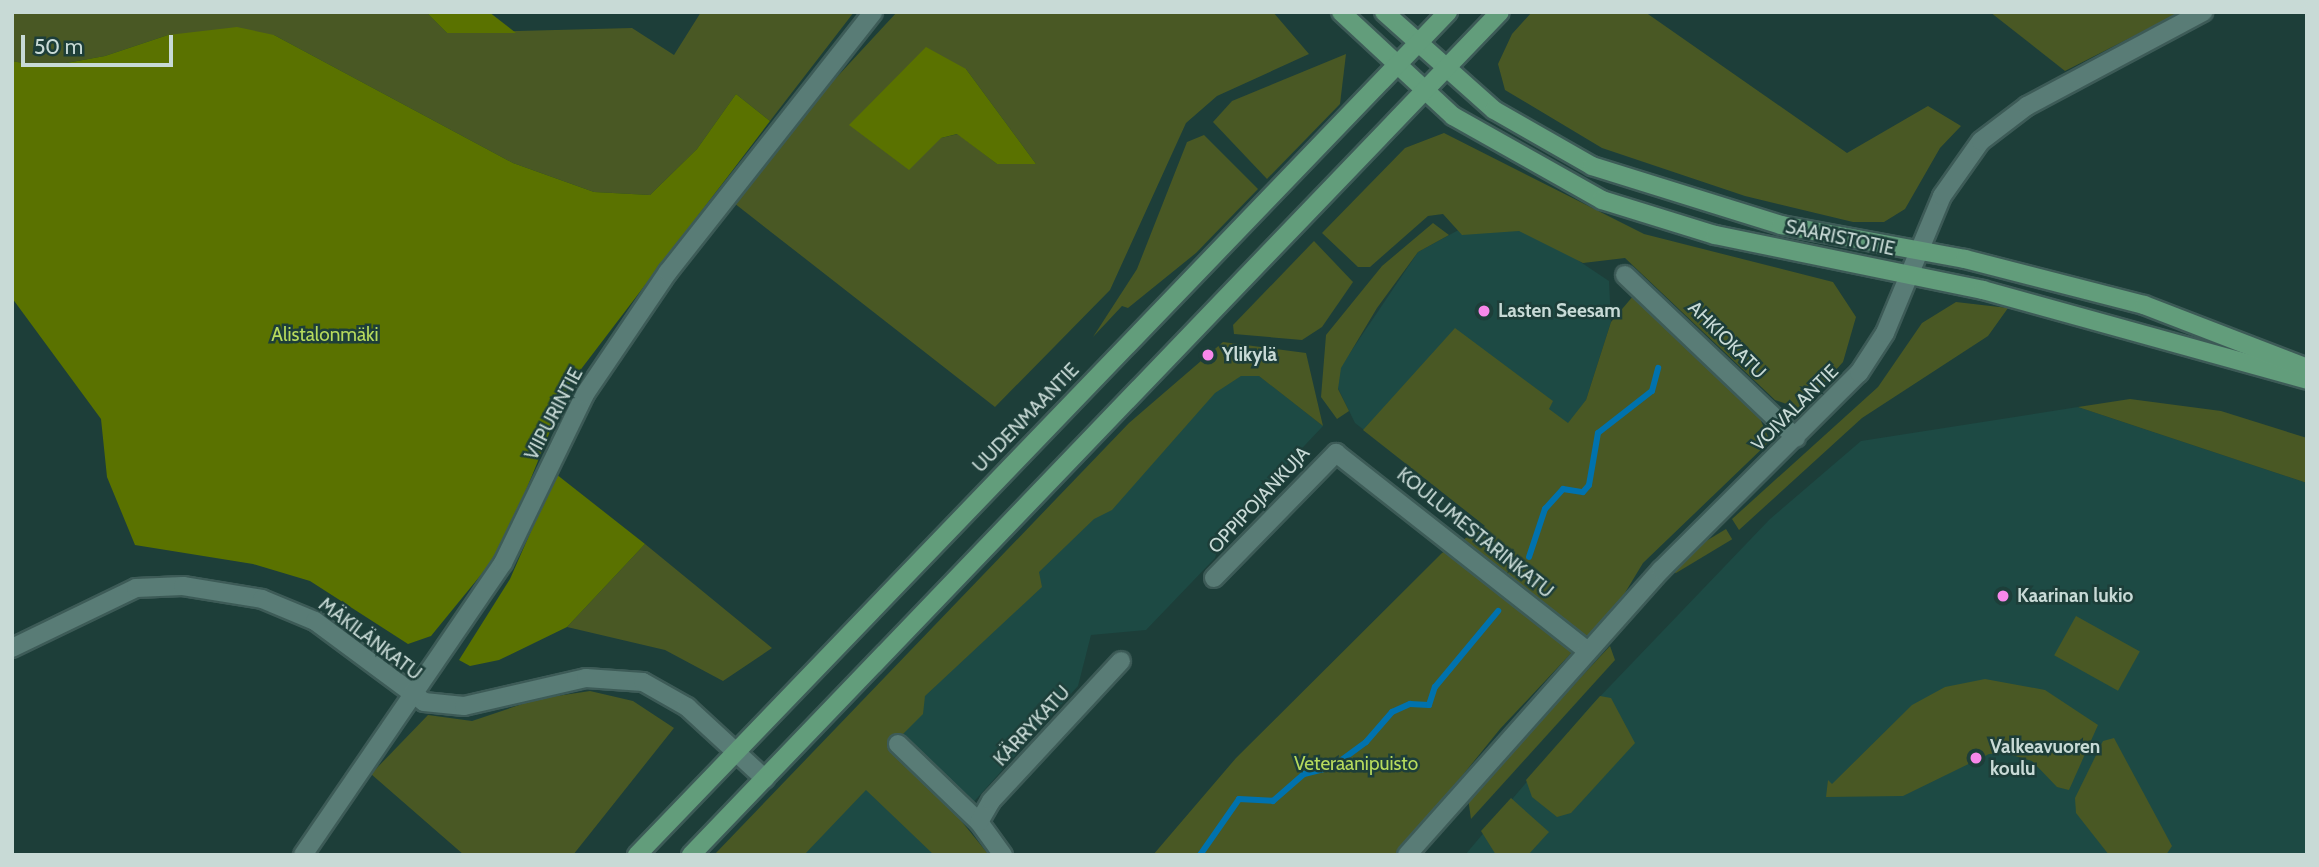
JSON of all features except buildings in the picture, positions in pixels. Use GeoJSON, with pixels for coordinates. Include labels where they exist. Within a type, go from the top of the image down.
{"type":"FeatureCollection","features":[{"type":"Feature","properties":{"kind":"main road","name":"SAARISTOTIE"},"geometry":{"type":"LineString","coordinates":[[1341,12],[1425,91],[1509,153],[1602,200],[1715,234],[1908,275],[2307,380]]}},
{"type":"Feature","properties":{"kind":"main road","name":"SAARISTOTIE"},"geometry":{"type":"LineString","coordinates":[[1384,12],[1444,70],[1529,133],[1592,166],[1781,225],[1919,249],[2144,305],[2307,368]]}},
{"type":"Feature","properties":{"kind":"main road","name":"UUDENMAANTIE"},"geometry":{"type":"LineString","coordinates":[[637,855],[1448,12]]}},
{"type":"Feature","properties":{"kind":"main road"},"geometry":{"type":"LineString","coordinates":[[691,855],[1500,12]]}},
{"type":"Feature","properties":{"kind":"street","name":"VIIPURINTIE"},"geometry":{"type":"LineString","coordinates":[[303,855],[407,695],[458,635],[503,563],[585,394],[668,272],[873,12]]}},
{"type":"Feature","properties":{"kind":"street","name":"VOIVALANTIE"},"geometry":{"type":"LineString","coordinates":[[1407,855],[1586,650],[1796,438],[1877,349],[1919,249],[1955,174],[1996,128],[2203,12]]}},
{"type":"Feature","properties":{"kind":"street","name":"AHKIOKATU"},"geometry":{"type":"LineString","coordinates":[[1625,275],[1796,438]]}},
{"type":"Feature","properties":{"kind":"street","name":"KOULUMESTARINKATU"},"geometry":{"type":"LineString","coordinates":[[1336,453],[1586,650]]}},
{"type":"Feature","properties":{"kind":"street","name":"OPPIPOJANKUJA"},"geometry":{"type":"LineString","coordinates":[[1214,578],[1336,453]]}},
{"type":"Feature","properties":{"kind":"street","name":"MÄKILÄNKATU"},"geometry":{"type":"LineString","coordinates":[[12,648],[117,594],[183,586],[298,611],[407,695],[464,706],[586,678],[625,677],[679,702],[765,779]]}},
{"type":"Feature","properties":{"kind":"street","name":"KÄRRYKATU"},"geometry":{"type":"LineString","coordinates":[[979,822],[991,801],[1121,661]]}},
{"type":"Feature","properties":{"kind":"street"},"geometry":{"type":"LineString","coordinates":[[898,744],[979,822],[1003,855]]}},
{"type":"Feature","properties":{"kind":"shaded area"},"geometry":{"type":"Polygon","coordinates":[[[1464,227],[1531,229],[1609,281],[1611,322],[1577,428],[1485,525],[1355,423],[1333,378],[1418,252],[1464,227]]]}},
{"type":"Feature","properties":{"kind":"shaded area"},"geometry":{"type":"Polygon","coordinates":[[[1239,360],[1323,426],[1223,532],[1215,558],[1146,630],[1091,635],[1078,686],[952,826],[981,855],[744,855],[1239,360]]]}},
{"type":"Feature","properties":{"kind":"shaded area","name":"Kaarinan lukio"},"geometry":{"type":"Polygon","coordinates":[[[2078,407],[2307,483],[2307,855],[1465,855],[1590,707],[1770,519],[1861,441],[2078,407]]]}},
{"type":"Feature","properties":{"kind":"green space"},"geometry":{"type":"Polygon","coordinates":[[[12,12],[426,12],[447,33],[632,28],[674,55],[701,12],[854,12],[770,121],[736,94],[697,149],[650,195],[594,192],[513,163],[274,35],[168,35],[105,56],[44,67],[12,61],[12,12]]]}},
{"type":"Feature","properties":{"kind":"green space"},"geometry":{"type":"Polygon","coordinates":[[[426,12],[489,12],[516,33],[447,33],[426,12]]]}},
{"type":"Feature","properties":{"kind":"green space"},"geometry":{"type":"Polygon","coordinates":[[[897,12],[1273,12],[1309,54],[1217,96],[1186,123],[1110,290],[995,407],[734,203],[786,132],[897,12]],[[966,69],[941,138],[958,134],[997,164],[1036,164],[966,69]]]}},
{"type":"Feature","properties":{"kind":"green space"},"geometry":{"type":"Polygon","coordinates":[[[1532,12],[1645,12],[1847,153],[1928,106],[1961,126],[1940,148],[1905,209],[1884,222],[1853,222],[1745,196],[1602,148],[1505,90],[1498,64],[1512,34],[1532,12]]]}},
{"type":"Feature","properties":{"kind":"green space"},"geometry":{"type":"Polygon","coordinates":[[[1990,12],[2181,12],[2065,71],[1990,12]]]}},
{"type":"Feature","properties":{"kind":"green space","name":"Alistalonmäki"},"geometry":{"type":"Polygon","coordinates":[[[237,27],[274,35],[513,163],[594,192],[650,195],[697,149],[736,94],[770,121],[569,385],[502,549],[431,636],[408,644],[310,581],[253,564],[135,545],[107,477],[101,419],[12,298],[12,61],[44,67],[105,56],[168,35],[237,27]]]}},
{"type":"Feature","properties":{"kind":"green space"},"geometry":{"type":"Polygon","coordinates":[[[926,47],[966,69],[1036,164],[997,164],[957,134],[941,138],[909,170],[849,125],[926,47]]]}},
{"type":"Feature","properties":{"kind":"green space"},"geometry":{"type":"Polygon","coordinates":[[[1346,54],[1340,104],[1267,179],[1213,122],[1232,101],[1346,54]]]}},
{"type":"Feature","properties":{"kind":"green space"},"geometry":{"type":"Polygon","coordinates":[[[1444,133],[1644,234],[1833,282],[1856,317],[1843,362],[1801,409],[1775,400],[1625,258],[1583,263],[1519,231],[1462,235],[1443,214],[1428,216],[1370,267],[1358,267],[1322,233],[1405,148],[1444,133]]]}},
{"type":"Feature","properties":{"kind":"green space"},"geometry":{"type":"Polygon","coordinates":[[[1204,135],[1258,189],[1196,253],[1128,308],[1122,306],[1093,337],[1137,269],[1187,142],[1204,135]]]}},
{"type":"Feature","properties":{"kind":"green space"},"geometry":{"type":"Polygon","coordinates":[[[1433,223],[1449,235],[1418,252],[1377,308],[1341,368],[1338,389],[1349,411],[1337,419],[1321,397],[1326,335],[1382,266],[1433,223]]]}},
{"type":"Feature","properties":{"kind":"green space"},"geometry":{"type":"Polygon","coordinates":[[[1314,241],[1353,282],[1322,327],[1302,340],[1234,334],[1233,325],[1314,241]]]}},
{"type":"Feature","properties":{"kind":"green space","name":"Veteraanipuisto"},"geometry":{"type":"Polygon","coordinates":[[[1634,295],[1757,412],[1770,441],[1643,563],[1620,601],[1500,729],[1398,855],[1153,855],[1236,758],[1442,553],[1485,526],[1363,430],[1455,328],[1553,401],[1549,409],[1568,423],[1586,400],[1611,322],[1634,295]]]}},
{"type":"Feature","properties":{"kind":"green space"},"geometry":{"type":"Polygon","coordinates":[[[1956,302],[2008,308],[1988,336],[1862,418],[1739,530],[1732,519],[1878,387],[1922,323],[1956,302]]]}},
{"type":"Feature","properties":{"kind":"green space"},"geometry":{"type":"Polygon","coordinates":[[[1223,342],[1306,353],[1323,426],[1259,376],[1241,376],[1215,393],[1112,510],[1094,519],[1039,572],[1042,587],[925,696],[923,714],[896,741],[989,855],[934,855],[866,790],[804,855],[714,855],[1129,423],[1223,342]]]}},
{"type":"Feature","properties":{"kind":"green space"},"geometry":{"type":"Polygon","coordinates":[[[2130,399],[2221,411],[2307,438],[2307,483],[2078,407],[2130,399]]]}},
{"type":"Feature","properties":{"kind":"green space"},"geometry":{"type":"Polygon","coordinates":[[[556,474],[645,544],[567,627],[499,660],[470,666],[459,660],[510,579],[556,474]]]}},
{"type":"Feature","properties":{"kind":"green space"},"geometry":{"type":"Polygon","coordinates":[[[1726,529],[1732,539],[1676,573],[1669,563],[1726,529]]]}},
{"type":"Feature","properties":{"kind":"green space"},"geometry":{"type":"Polygon","coordinates":[[[645,544],[772,648],[723,681],[665,650],[567,627],[645,544]]]}},
{"type":"Feature","properties":{"kind":"green space"},"geometry":{"type":"Polygon","coordinates":[[[2076,616],[2140,651],[2118,691],[2054,655],[2076,616]]]}},
{"type":"Feature","properties":{"kind":"green space"},"geometry":{"type":"Polygon","coordinates":[[[1610,646],[1615,660],[1471,819],[1468,798],[1610,646]]]}},
{"type":"Feature","properties":{"kind":"green space"},"geometry":{"type":"Polygon","coordinates":[[[1985,679],[2045,690],[2098,725],[2069,790],[2057,787],[2032,761],[2005,753],[1989,754],[1903,796],[1826,797],[1828,780],[1832,784],[1912,705],[1945,687],[1985,679]]]}},
{"type":"Feature","properties":{"kind":"green space"},"geometry":{"type":"Polygon","coordinates":[[[590,691],[633,701],[674,728],[573,855],[464,855],[371,774],[428,715],[472,721],[537,699],[590,691]]]}},
{"type":"Feature","properties":{"kind":"green space"},"geometry":{"type":"Polygon","coordinates":[[[1600,696],[1611,698],[1635,743],[1571,813],[1557,817],[1532,797],[1526,780],[1600,696]]]}},
{"type":"Feature","properties":{"kind":"green space"},"geometry":{"type":"Polygon","coordinates":[[[2114,738],[2172,846],[2166,855],[2109,855],[2076,813],[2075,798],[2103,741],[2114,738]]]}},
{"type":"Feature","properties":{"kind":"green space"},"geometry":{"type":"Polygon","coordinates":[[[1511,798],[1549,832],[1528,855],[1496,855],[1481,831],[1511,798]]]}},
{"type":"Feature","properties":{"kind":"waterway"},"geometry":{"type":"LineString","coordinates":[[1529,557],[1545,509],[1563,489],[1583,492],[1589,485],[1598,433],[1652,391],[1658,368]]}},
{"type":"Feature","properties":{"kind":"waterway"},"geometry":{"type":"LineString","coordinates":[[1200,855],[1239,799],[1273,801],[1304,774],[1332,767],[1366,742],[1392,712],[1410,704],[1429,705],[1435,687],[1498,611]]}},
{"type":"Feature","properties":{"kind":"place","name":"Lasten Seesam"},"geometry":{"type":"Point","coordinates":[1484,311]}},
{"type":"Feature","properties":{"kind":"place","name":"Ylikylä"},"geometry":{"type":"Point","coordinates":[1208,355]}},
{"type":"Feature","properties":{"kind":"place","name":"Kaarinan lukio"},"geometry":{"type":"Point","coordinates":[2003,596]}},
{"type":"Feature","properties":{"kind":"place","name":"Valkeavuoren koulu"},"geometry":{"type":"Point","coordinates":[1976,758]}}]}
